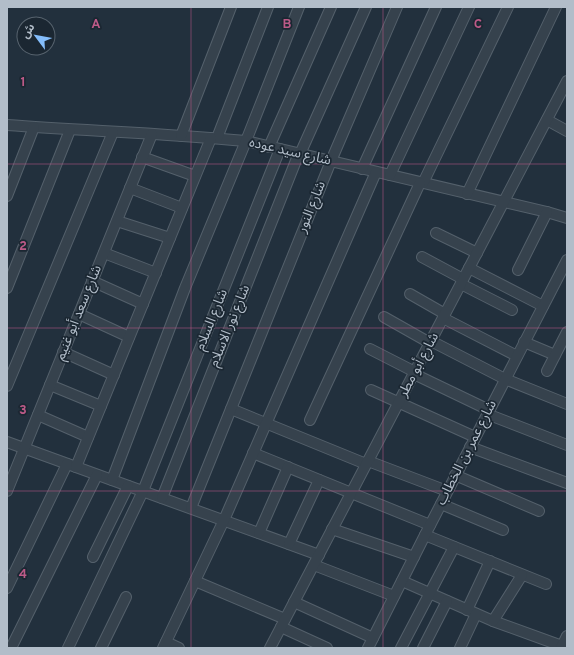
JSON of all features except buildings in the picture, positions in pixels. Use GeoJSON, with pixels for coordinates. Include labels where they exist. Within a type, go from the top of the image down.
{"type":"FeatureCollection","features":[{"type":"Feature","properties":{"kind":"street"},"geometry":{"type":"LineString","coordinates":[[181,136],[231,7]]}},
{"type":"Feature","properties":{"kind":"street"},"geometry":{"type":"LineString","coordinates":[[7,588],[88,437],[195,176],[214,138],[268,7]]}},
{"type":"Feature","properties":{"kind":"street"},"geometry":{"type":"LineString","coordinates":[[112,480],[186,288],[299,7]]}},
{"type":"Feature","properties":{"kind":"street"},"geometry":{"type":"LineString","coordinates":[[269,146],[331,7]]}},
{"type":"Feature","properties":{"kind":"street","name":"شارع نور الاسلام"},"geometry":{"type":"LineString","coordinates":[[162,498],[300,154],[366,7]]}},
{"type":"Feature","properties":{"kind":"street","name":"شارع النور"},"geometry":{"type":"LineString","coordinates":[[191,508],[331,161],[397,7]]}},
{"type":"Feature","properties":{"kind":"street"},"geometry":{"type":"LineString","coordinates":[[362,169],[436,7]]}},
{"type":"Feature","properties":{"kind":"street"},"geometry":{"type":"LineString","coordinates":[[390,175],[469,7]]}},
{"type":"Feature","properties":{"kind":"street"},"geometry":{"type":"LineString","coordinates":[[310,420],[421,183],[508,7]]}},
{"type":"Feature","properties":{"kind":"street"},"geometry":{"type":"LineString","coordinates":[[467,194],[556,7]]}},
{"type":"Feature","properties":{"kind":"street","name":"شارع أبو مطر"},"geometry":{"type":"LineString","coordinates":[[270,648],[546,120],[564,92],[567,81]]}},
{"type":"Feature","properties":{"kind":"street"},"geometry":{"type":"LineString","coordinates":[[546,120],[567,131]]}},
{"type":"Feature","properties":{"kind":"street","name":"شارع سيد عوده"},"geometry":{"type":"LineString","coordinates":[[7,125],[246,141],[567,218]]}},
{"type":"Feature","properties":{"kind":"street"},"geometry":{"type":"LineString","coordinates":[[7,196],[34,127]]}},
{"type":"Feature","properties":{"kind":"street"},"geometry":{"type":"LineString","coordinates":[[7,288],[70,130]]}},
{"type":"Feature","properties":{"kind":"street"},"geometry":{"type":"LineString","coordinates":[[7,386],[112,132]]}},
{"type":"Feature","properties":{"kind":"street","name":"شارع سعد أبو غنيم"},"geometry":{"type":"LineString","coordinates":[[7,491],[152,134]]}},
{"type":"Feature","properties":{"kind":"street","name":"شارع السلام"},"geometry":{"type":"LineString","coordinates":[[68,648],[143,492],[280,149]]}},
{"type":"Feature","properties":{"kind":"street"},"geometry":{"type":"LineString","coordinates":[[142,157],[195,176]]}},
{"type":"Feature","properties":{"kind":"street"},"geometry":{"type":"LineString","coordinates":[[179,648],[165,645],[224,520],[376,172]]}},
{"type":"Feature","properties":{"kind":"street"},"geometry":{"type":"LineString","coordinates":[[130,188],[182,208]]}},
{"type":"Feature","properties":{"kind":"street"},"geometry":{"type":"LineString","coordinates":[[518,270],[547,212]]}},
{"type":"Feature","properties":{"kind":"street"},"geometry":{"type":"LineString","coordinates":[[117,221],[170,238]]}},
{"type":"Feature","properties":{"kind":"street"},"geometry":{"type":"LineString","coordinates":[[436,233],[477,253]]}},
{"type":"Feature","properties":{"kind":"street"},"geometry":{"type":"LineString","coordinates":[[104,253],[156,273]]}},
{"type":"Feature","properties":{"kind":"street"},"geometry":{"type":"LineString","coordinates":[[422,257],[512,310]]}},
{"type":"Feature","properties":{"kind":"street","name":"شارع عمر بن الخطاب"},"geometry":{"type":"LineString","coordinates":[[368,648],[455,475],[567,260]]}},
{"type":"Feature","properties":{"kind":"street"},"geometry":{"type":"LineString","coordinates":[[469,268],[543,306]]}},
{"type":"Feature","properties":{"kind":"street"},"geometry":{"type":"LineString","coordinates":[[92,281],[143,304]]}},
{"type":"Feature","properties":{"kind":"street"},"geometry":{"type":"LineString","coordinates":[[410,294],[444,316],[517,356]]}},
{"type":"Feature","properties":{"kind":"street"},"geometry":{"type":"LineString","coordinates":[[78,314],[129,337]]}},
{"type":"Feature","properties":{"kind":"street"},"geometry":{"type":"LineString","coordinates":[[384,317],[505,379],[567,404]]}},
{"type":"Feature","properties":{"kind":"street"},"geometry":{"type":"LineString","coordinates":[[547,371],[567,332]]}},
{"type":"Feature","properties":{"kind":"street"},"geometry":{"type":"LineString","coordinates":[[524,342],[554,356]]}},
{"type":"Feature","properties":{"kind":"street"},"geometry":{"type":"LineString","coordinates":[[370,349],[488,412],[567,445]]}},
{"type":"Feature","properties":{"kind":"street"},"geometry":{"type":"LineString","coordinates":[[63,352],[114,375]]}},
{"type":"Feature","properties":{"kind":"street"},"geometry":{"type":"LineString","coordinates":[[50,385],[101,406]]}},
{"type":"Feature","properties":{"kind":"street"},"geometry":{"type":"LineString","coordinates":[[371,390],[476,437]]}},
{"type":"Feature","properties":{"kind":"street"},"geometry":{"type":"LineString","coordinates":[[231,409],[367,462],[447,491]]}},
{"type":"Feature","properties":{"kind":"street"},"geometry":{"type":"LineString","coordinates":[[38,415],[88,437]]}},
{"type":"Feature","properties":{"kind":"street"},"geometry":{"type":"LineString","coordinates":[[7,442],[319,554]]}},
{"type":"Feature","properties":{"kind":"street"},"geometry":{"type":"LineString","coordinates":[[470,447],[567,483]]}},
{"type":"Feature","properties":{"kind":"street"},"geometry":{"type":"LineString","coordinates":[[253,453],[430,525]]}},
{"type":"Feature","properties":{"kind":"street"},"geometry":{"type":"LineString","coordinates":[[259,533],[288,467]]}},
{"type":"Feature","properties":{"kind":"street"},"geometry":{"type":"LineString","coordinates":[[11,648],[97,475]]}},
{"type":"Feature","properties":{"kind":"street"},"geometry":{"type":"LineString","coordinates":[[455,475],[539,511]]}},
{"type":"Feature","properties":{"kind":"street"},"geometry":{"type":"LineString","coordinates":[[289,544],[318,480]]}},
{"type":"Feature","properties":{"kind":"street"},"geometry":{"type":"LineString","coordinates":[[93,557],[128,486]]}},
{"type":"Feature","properties":{"kind":"street"},"geometry":{"type":"LineString","coordinates":[[441,504],[503,530]]}},
{"type":"Feature","properties":{"kind":"street"},"geometry":{"type":"LineString","coordinates":[[332,529],[414,557]]}},
{"type":"Feature","properties":{"kind":"street"},"geometry":{"type":"LineString","coordinates":[[425,535],[546,584]]}},
{"type":"Feature","properties":{"kind":"street"},"geometry":{"type":"LineString","coordinates":[[401,648],[454,547]]}},
{"type":"Feature","properties":{"kind":"street"},"geometry":{"type":"LineString","coordinates":[[460,648],[490,562]]}},
{"type":"Feature","properties":{"kind":"street"},"geometry":{"type":"LineString","coordinates":[[314,564],[394,596]]}},
{"type":"Feature","properties":{"kind":"street"},"geometry":{"type":"LineString","coordinates":[[492,621],[522,574]]}},
{"type":"Feature","properties":{"kind":"street"},"geometry":{"type":"LineString","coordinates":[[195,581],[283,623],[327,648]]}},
{"type":"Feature","properties":{"kind":"street"},"geometry":{"type":"LineString","coordinates":[[402,581],[492,621],[564,643]]}},
{"type":"Feature","properties":{"kind":"street"},"geometry":{"type":"LineString","coordinates":[[101,648],[126,597]]}},
{"type":"Feature","properties":{"kind":"street"},"geometry":{"type":"LineString","coordinates":[[423,648],[447,601]]}},
{"type":"Feature","properties":{"kind":"street"},"geometry":{"type":"LineString","coordinates":[[294,602],[373,638]]}}]}
